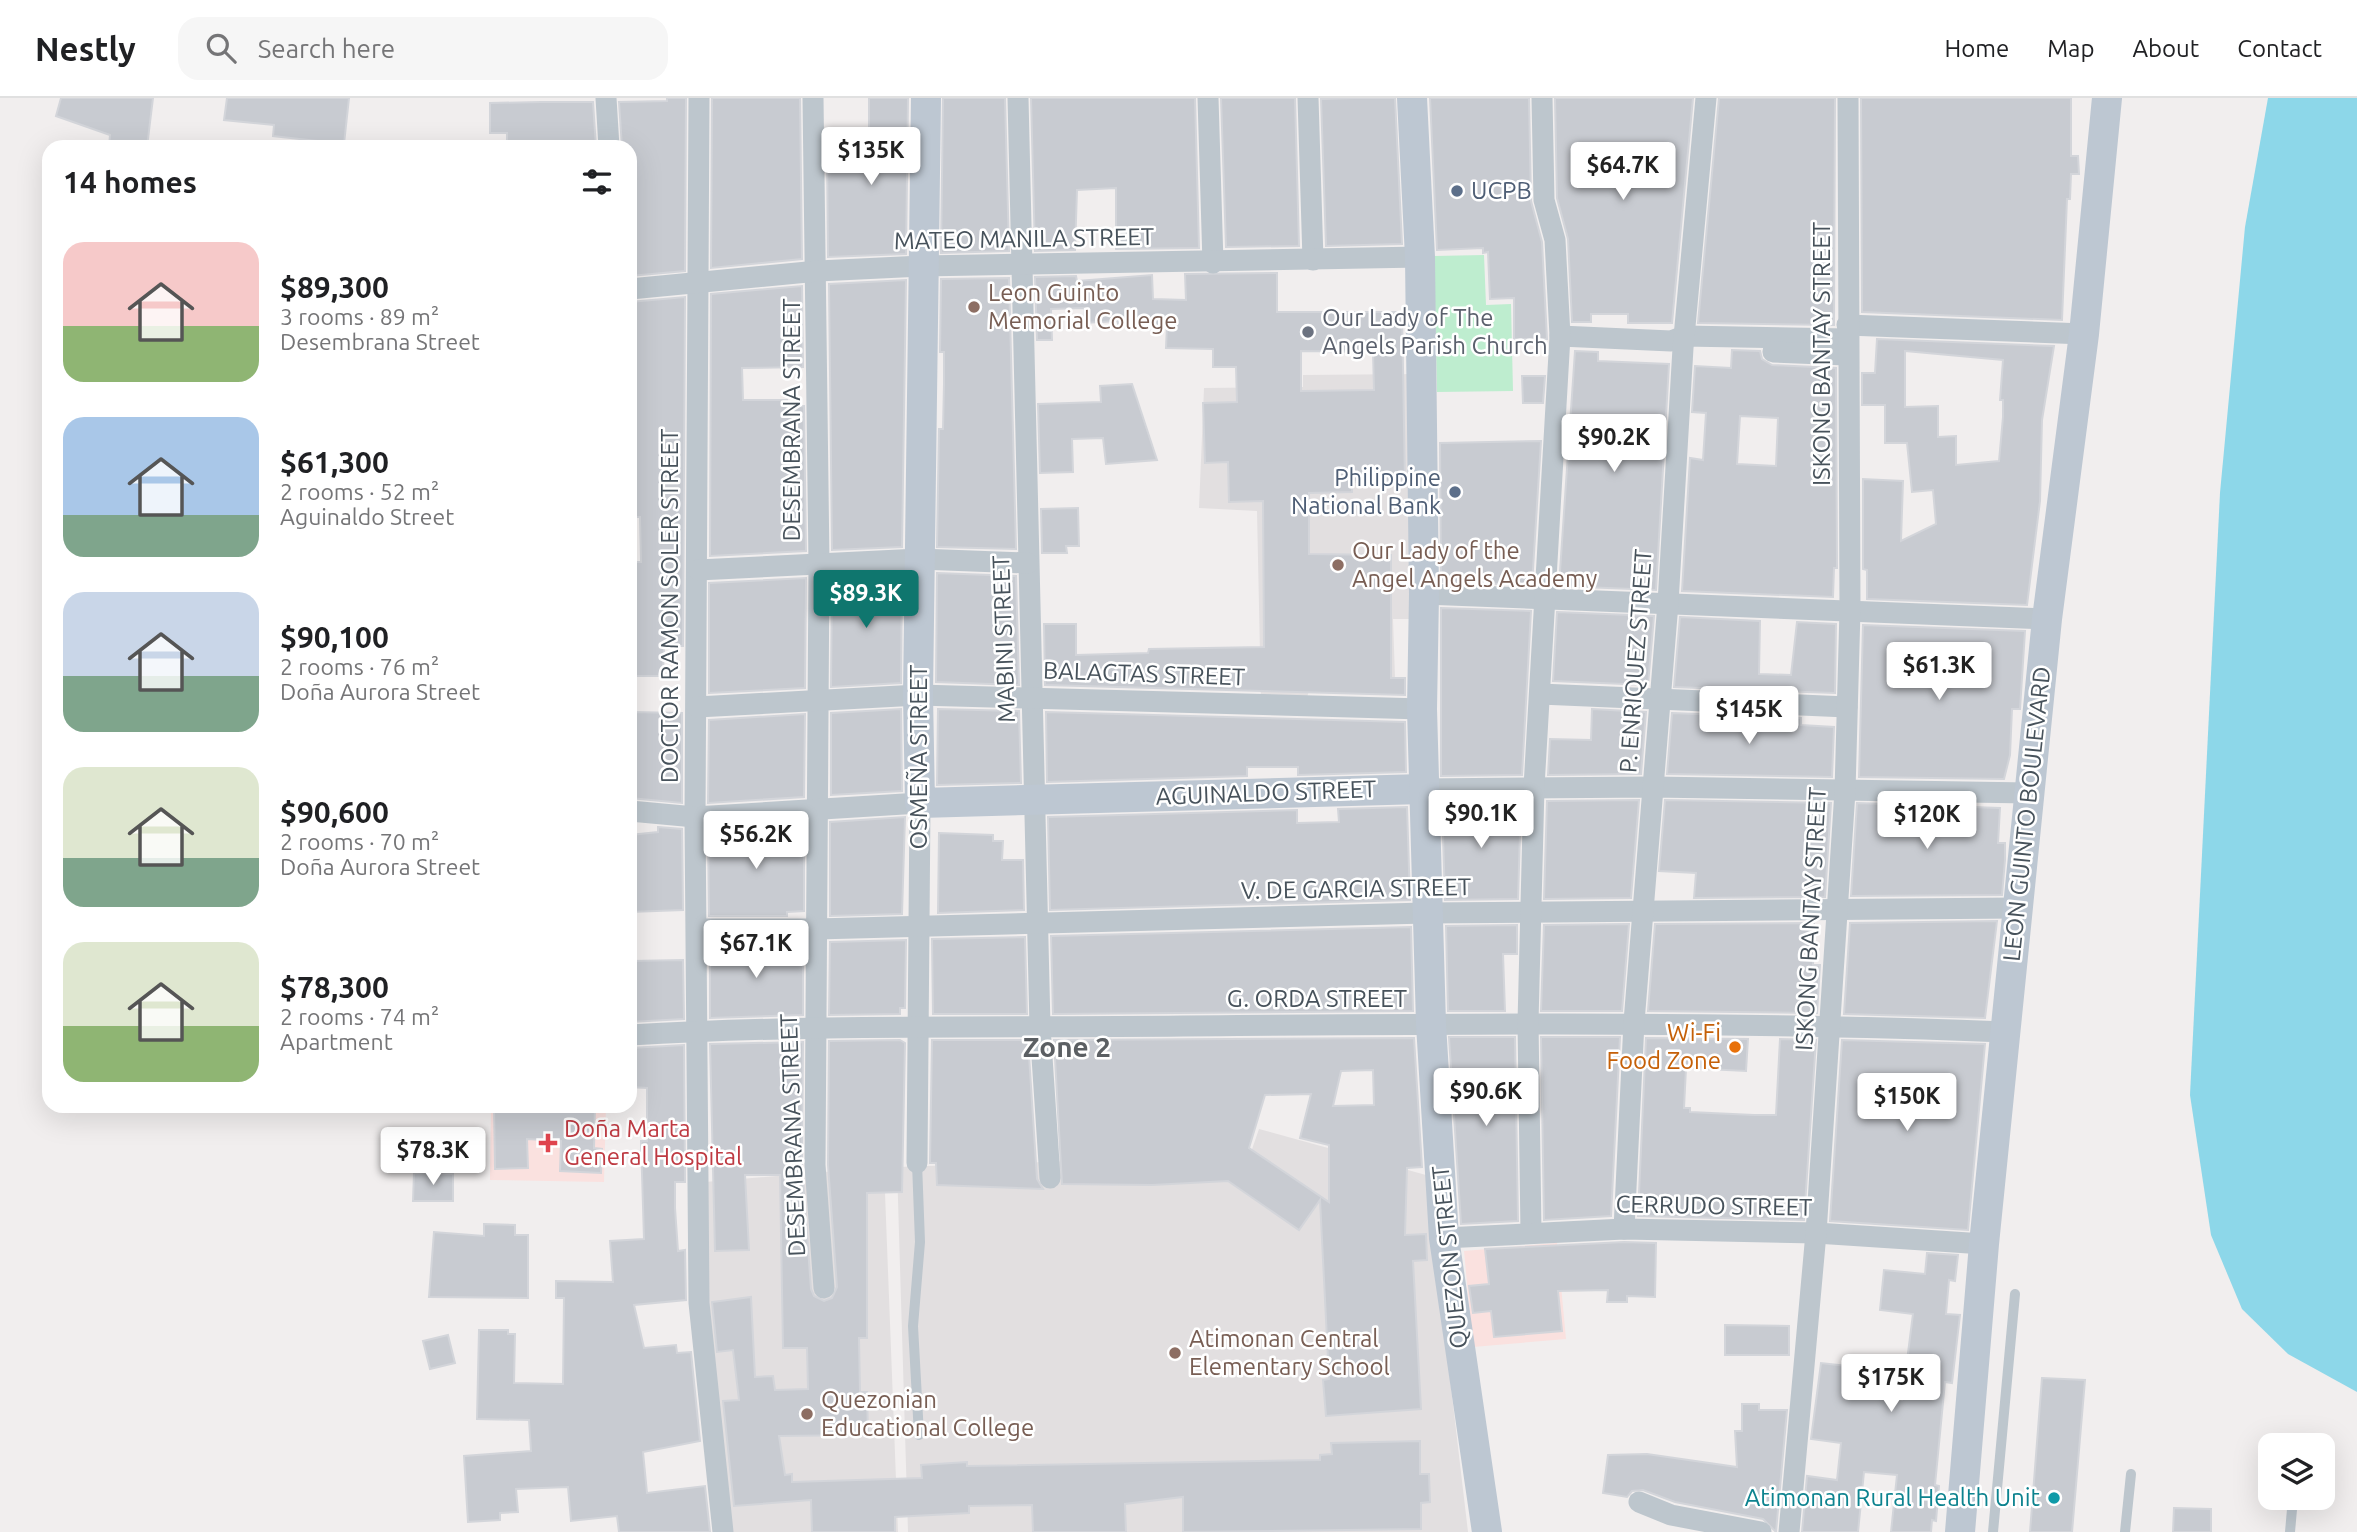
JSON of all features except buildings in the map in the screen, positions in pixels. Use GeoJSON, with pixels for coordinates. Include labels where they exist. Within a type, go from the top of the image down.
{"type":"FeatureCollection","features":[{"type":"Feature","properties":{"kind":"street"},"geometry":{"type":"LineString","coordinates":[[606,98],[609,140]]}},
{"type":"Feature","properties":{"kind":"street","name":"DOCTOR RAMON SOLER STREET"},"geometry":{"type":"LineString","coordinates":[[699,98],[695,817],[699,1303],[723,1532]]}},
{"type":"Feature","properties":{"kind":"street","name":"DESEMBRANA STREET"},"geometry":{"type":"LineString","coordinates":[[813,98],[818,271],[819,564],[815,1164],[824,1289]]}},
{"type":"Feature","properties":{"kind":"street","name":"OSMEÑA STREET"},"geometry":{"type":"LineString","coordinates":[[917,1163],[920,925],[919,559],[926,98]]}},
{"type":"Feature","properties":{"kind":"street","name":"MABINI STREET"},"geometry":{"type":"LineString","coordinates":[[1018,98],[1040,1027],[1050,1178]]}},
{"type":"Feature","properties":{"kind":"street"},"geometry":{"type":"LineString","coordinates":[[1208,98],[1213,263]]}},
{"type":"Feature","properties":{"kind":"street"},"geometry":{"type":"LineString","coordinates":[[1308,98],[1313,260]]}},
{"type":"Feature","properties":{"kind":"street","name":"QUEZON STREET"},"geometry":{"type":"LineString","coordinates":[[1412,98],[1420,257],[1423,789],[1431,1024],[1444,1238],[1486,1532]]}},
{"type":"Feature","properties":{"kind":"street"},"geometry":{"type":"LineString","coordinates":[[1531,1233],[1528,1021],[1534,787],[1560,336],[1555,240],[1544,200],[1542,98]]}},
{"type":"Feature","properties":{"kind":"street","name":"P. ENRIQUEZ STREET"},"geometry":{"type":"LineString","coordinates":[[1625,1229],[1634,1022],[1658,699],[1668,603],[1680,342],[1706,98]]}},
{"type":"Feature","properties":{"kind":"street","name":"ISKONG BANTAY STREET"},"geometry":{"type":"LineString","coordinates":[[1789,1532],[1832,1025],[1845,791],[1850,610],[1848,98]]}},
{"type":"Feature","properties":{"kind":"street","name":"LEON GUINTO BOULEVARD"},"geometry":{"type":"LineString","coordinates":[[1960,1532],[1984,1244],[2029,793],[2047,619],[2084,334],[2107,98]]}},
{"type":"Feature","properties":{"kind":"street","name":"MATEO MANILA STREET"},"geometry":{"type":"LineString","coordinates":[[637,288],[818,271],[922,266],[1213,263],[1420,257]]}},
{"type":"Feature","properties":{"kind":"street"},"geometry":{"type":"LineString","coordinates":[[1560,336],[1680,342],[2084,334]]}},
{"type":"Feature","properties":{"kind":"street"},"geometry":{"type":"LineString","coordinates":[[698,570],[919,559],[1028,563]]}},
{"type":"Feature","properties":{"kind":"street"},"geometry":{"type":"LineString","coordinates":[[1424,594],[2047,619]]}},
{"type":"Feature","properties":{"kind":"street"},"geometry":{"type":"LineString","coordinates":[[1540,694],[1847,706]]}},
{"type":"Feature","properties":{"kind":"street","name":"BALAGTAS STREET"},"geometry":{"type":"LineString","coordinates":[[697,707],[918,695],[1031,696],[1422,709]]}},
{"type":"Feature","properties":{"kind":"street","name":"AGUINALDO STREET"},"geometry":{"type":"LineString","coordinates":[[637,812],[695,817],[817,807],[920,803],[1534,787],[2029,793]]}},
{"type":"Feature","properties":{"kind":"street","name":"V. DE GARCIA STREET"},"geometry":{"type":"LineString","coordinates":[[696,929],[816,929],[1643,909],[2018,908]]}},
{"type":"Feature","properties":{"kind":"street","name":"G. ORDA STREET"},"geometry":{"type":"LineString","coordinates":[[637,1035],[917,1025],[1040,1027],[1528,1021],[1832,1025],[2005,1032]]}},
{"type":"Feature","properties":{"kind":"street","name":"CERRUDO STREET"},"geometry":{"type":"LineString","coordinates":[[1444,1238],[1625,1229],[1816,1233],[1984,1244]]}},
{"type":"Feature","properties":{"kind":"street"},"geometry":{"type":"LineString","coordinates":[[1639,1502],[1671,1515],[1761,1532]]}},
{"type":"Feature","properties":{"kind":"lane"},"geometry":{"type":"LineString","coordinates":[[917,1163],[920,1242],[913,1326],[919,1435]]}},
{"type":"Feature","properties":{"kind":"lane"},"geometry":{"type":"LineString","coordinates":[[1993,1532],[2015,1294]]}},
{"type":"Feature","properties":{"kind":"lane"},"geometry":{"type":"LineString","coordinates":[[2125,1532],[2131,1474]]}},
{"type":"Feature","properties":{"kind":"lane"},"geometry":{"type":"LineString","coordinates":[[2290,1532],[2292,1510]]}},
{"type":"Feature","properties":{"kind":"shaded area","name":"Our Lady of the Angel Angels Academy"},"geometry":{"type":"Polygon","coordinates":[[[1416,374],[1419,619],[1393,619],[1395,678],[1312,680],[1306,701],[1261,702],[1257,511],[1199,508],[1204,388],[1303,387],[1303,375],[1416,374]]]}},
{"type":"Feature","properties":{"kind":"shaded area","name":"Doña Marta General Hospital"},"geometry":{"type":"Polygon","coordinates":[[[491,1113],[606,1113],[604,1182],[490,1180],[491,1113]]]}},
{"type":"Feature","properties":{"kind":"shaded area","name":"Atimonan Central Elementary School"},"geometry":{"type":"Polygon","coordinates":[[[1259,1129],[1426,1175],[1468,1532],[908,1532],[897,1167],[1250,1155],[1259,1129]]]}},
{"type":"Feature","properties":{"kind":"shaded area","name":"Quezonian Educational College"},"geometry":{"type":"Polygon","coordinates":[[[884,1167],[898,1532],[731,1532],[708,1296],[705,1182],[884,1167]]]}},
{"type":"Feature","properties":{"kind":"shaded area"},"geometry":{"type":"Polygon","coordinates":[[[1557,1243],[1566,1339],[1473,1347],[1464,1251],[1557,1243]]]}},
{"type":"Feature","properties":{"kind":"green space"},"geometry":{"type":"Polygon","coordinates":[[[1484,255],[1486,305],[1511,304],[1513,391],[1437,392],[1434,256],[1484,255]]]}},
{"type":"Feature","properties":{"kind":"water"},"geometry":{"type":"Polygon","coordinates":[[[2268,98],[2357,98],[2357,1392],[2288,1354],[2242,1309],[2211,1235],[2190,1095],[2220,493],[2245,227],[2268,98]]]}},
{"type":"Feature","properties":{"kind":"place","name":"UCPB"},"geometry":{"type":"Point","coordinates":[1457,191]}},
{"type":"Feature","properties":{"kind":"place","name":"Leon Guinto Memorial College"},"geometry":{"type":"Point","coordinates":[974,307]}},
{"type":"Feature","properties":{"kind":"place","name":"Our Lady of The Angels Parish Church"},"geometry":{"type":"Point","coordinates":[1308,332]}},
{"type":"Feature","properties":{"kind":"place","name":"Philippine National Bank"},"geometry":{"type":"Point","coordinates":[1455,492]}},
{"type":"Feature","properties":{"kind":"place","name":"Our Lady of the Angel Angels Academy"},"geometry":{"type":"Point","coordinates":[1338,565]}},
{"type":"Feature","properties":{"kind":"place","name":"Wi-Fi Food Zone"},"geometry":{"type":"Point","coordinates":[1735,1047]}},
{"type":"Feature","properties":{"kind":"place","name":"Doña Marta General Hospital"},"geometry":{"type":"Point","coordinates":[548,1143]}},
{"type":"Feature","properties":{"kind":"place","name":"Atimonan Central Elementary School"},"geometry":{"type":"Point","coordinates":[1175,1353]}},
{"type":"Feature","properties":{"kind":"place","name":"Quezonian Educational College"},"geometry":{"type":"Point","coordinates":[807,1414]}},
{"type":"Feature","properties":{"kind":"place","name":"Atimonan Rural Health Unit"},"geometry":{"type":"Point","coordinates":[2054,1498]}},
{"type":"Feature","properties":{"kind":"district","name":"Zone 2"},"geometry":{"type":"Point","coordinates":[1067,1047]}}]}
